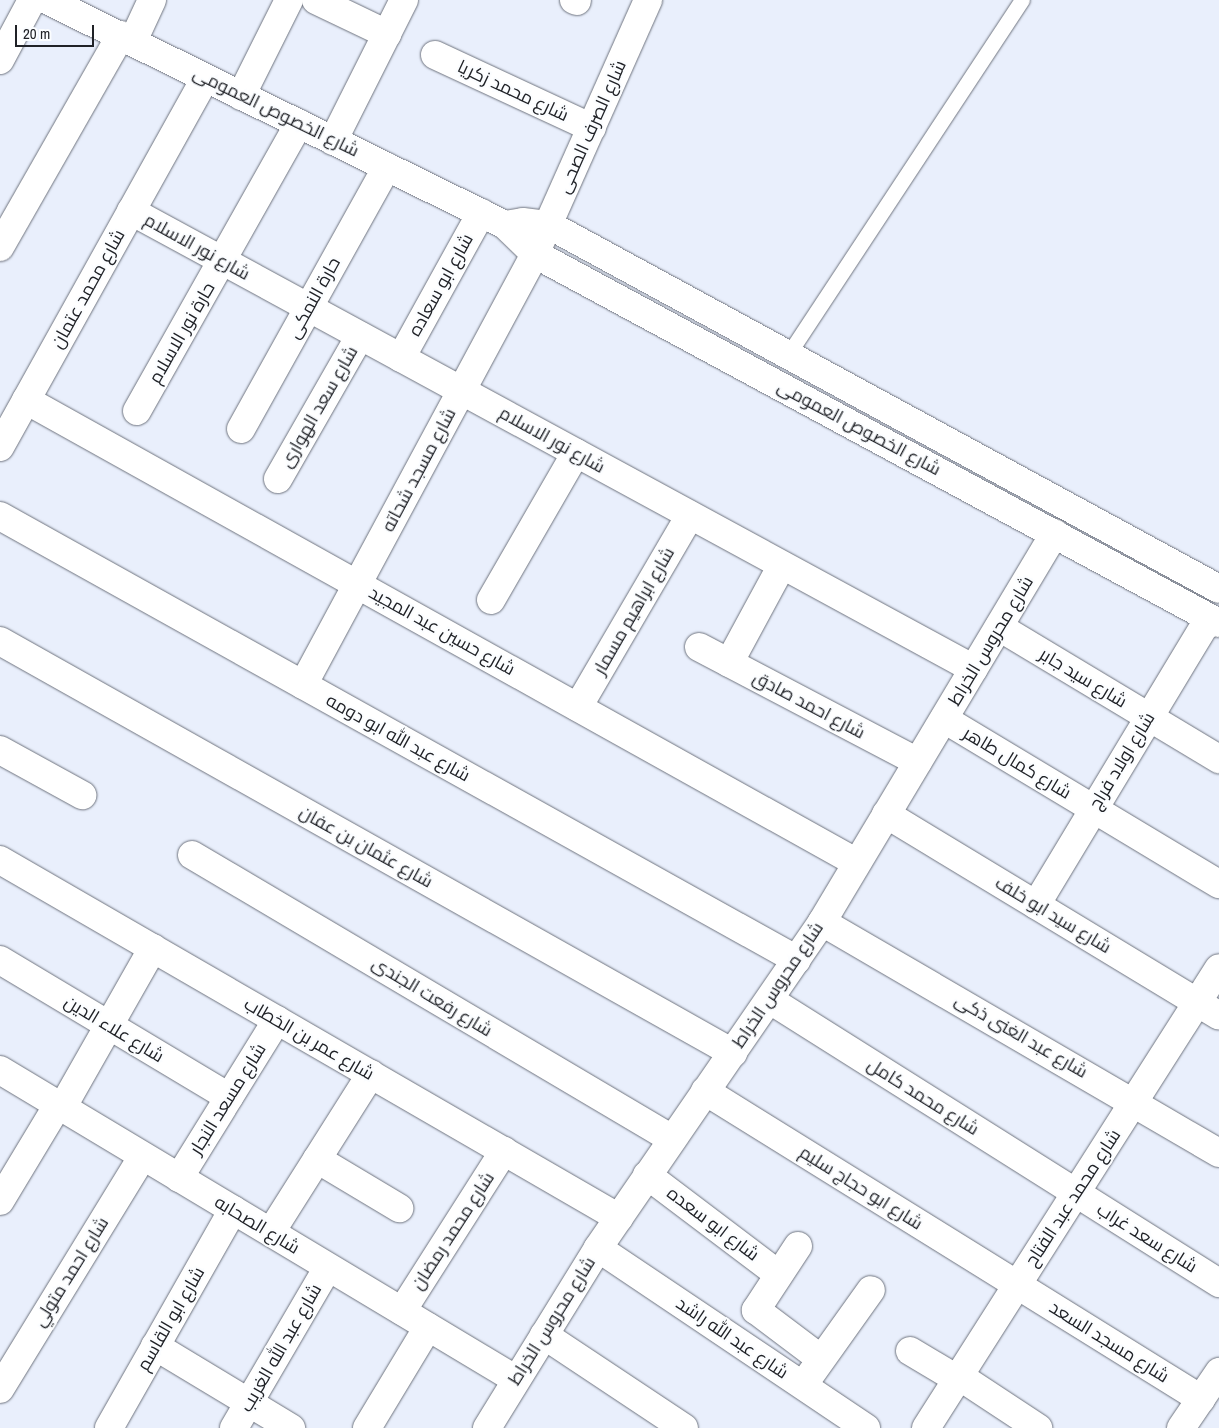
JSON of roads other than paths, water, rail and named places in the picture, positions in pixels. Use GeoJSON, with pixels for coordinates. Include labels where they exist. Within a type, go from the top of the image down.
{"type":"FeatureCollection","features":[{"type":"Feature","properties":{"kind":"street"},"geometry":{"type":"LineString","coordinates":[[0,60],[32,0]]}},
{"type":"Feature","properties":{"kind":"street","name":"شارع الخصوص العمومى"},"geometry":{"type":"LineString","coordinates":[[47,0],[493,219],[535,254],[1214,620]]}},
{"type":"Feature","properties":{"kind":"street"},"geometry":{"type":"LineString","coordinates":[[0,247],[152,0]]}},
{"type":"Feature","properties":{"kind":"street"},"geometry":{"type":"LineString","coordinates":[[241,96],[288,0]]}},
{"type":"Feature","properties":{"kind":"street"},"geometry":{"type":"LineString","coordinates":[[316,0],[387,34]]}},
{"type":"Feature","properties":{"kind":"street"},"geometry":{"type":"LineString","coordinates":[[333,141],[404,0]]}},
{"type":"Feature","properties":{"kind":"street","name":"شارع الصرف الصحى"},"geometry":{"type":"LineString","coordinates":[[535,254],[648,0]]}},
{"type":"Feature","properties":{"kind":"street","name":"شارع محمد زكريا"},"geometry":{"type":"LineString","coordinates":[[435,55],[592,128]]}},
{"type":"Feature","properties":{"kind":"street","name":"شارع محمد عتمان"},"geometry":{"type":"LineString","coordinates":[[0,447],[205,78]]}},
{"type":"Feature","properties":{"kind":"street","name":"حارة نور الاسلام"},"geometry":{"type":"LineString","coordinates":[[137,411],[300,124]]}},
{"type":"Feature","properties":{"kind":"street","name":"حارة النمكى"},"geometry":{"type":"LineString","coordinates":[[241,429],[387,167]]}},
{"type":"Feature","properties":{"kind":"street","name":"شارع نور الاسلام"},"geometry":{"type":"LineString","coordinates":[[131,211],[974,669]]}},
{"type":"Feature","properties":{"kind":"street","name":"شارع الخصوص العمومى"},"geometry":{"type":"LineString","coordinates":[[493,219],[549,225],[789,353],[1219,589]]}},
{"type":"Feature","properties":{"kind":"street","name":"شارع ابو سعاده"},"geometry":{"type":"LineString","coordinates":[[401,358],[493,219]]}},
{"type":"Feature","properties":{"kind":"street","name":"شارع مسجد شحاته"},"geometry":{"type":"LineString","coordinates":[[304,685],[535,254]]}},
{"type":"Feature","properties":{"kind":"street","name":"شارع سعد الهوارى"},"geometry":{"type":"LineString","coordinates":[[278,479],[360,336]]}},
{"type":"Feature","properties":{"kind":"street","name":"شارع حسين عبد المجيد"},"geometry":{"type":"LineString","coordinates":[[26,400],[857,863]]}},
{"type":"Feature","properties":{"kind":"street"},"geometry":{"type":"LineString","coordinates":[[491,600],[576,453]]}},
{"type":"Feature","properties":{"kind":"street","name":"شارع ابراهيم مسمار"},"geometry":{"type":"LineString","coordinates":[[578,707],[690,515]]}},
{"type":"Feature","properties":{"kind":"street","name":"شارع عبد الله ابو دومه"},"geometry":{"type":"LineString","coordinates":[[0,516],[797,960]]}},
{"type":"Feature","properties":{"kind":"street","name":"شارع محروس الخراط"},"geometry":{"type":"LineString","coordinates":[[494,1425],[515,1379],[598,1248],[822,922],[1055,533]]}},
{"type":"Feature","properties":{"kind":"street"},"geometry":{"type":"LineString","coordinates":[[729,663],[782,565]]}},
{"type":"Feature","properties":{"kind":"street","name":"شارع اولاد فراج"},"geometry":{"type":"LineString","coordinates":[[1036,905],[1149,717],[1214,620]]}},
{"type":"Feature","properties":{"kind":"street","name":"شارع سيد جابر"},"geometry":{"type":"LineString","coordinates":[[999,627],[1219,759]]}},
{"type":"Feature","properties":{"kind":"street","name":"شارع عثمان بن عفان"},"geometry":{"type":"LineString","coordinates":[[0,641],[733,1053]]}},
{"type":"Feature","properties":{"kind":"street","name":"شارع احمد صادق"},"geometry":{"type":"LineString","coordinates":[[699,647],[918,762]]}},
{"type":"Feature","properties":{"kind":"street","name":"شارع كمال طاهر"},"geometry":{"type":"LineString","coordinates":[[944,719],[1219,884]]}},
{"type":"Feature","properties":{"kind":"street"},"geometry":{"type":"LineString","coordinates":[[0,750],[82,795]]}},
{"type":"Feature","properties":{"kind":"street","name":"شارع سيد ابو خلف"},"geometry":{"type":"LineString","coordinates":[[886,814],[1208,1010]]}},
{"type":"Feature","properties":{"kind":"street","name":"شارع رفعت الجندى"},"geometry":{"type":"LineString","coordinates":[[192,856],[672,1139]]}},
{"type":"Feature","properties":{"kind":"street","name":"شارع عمر بن الخطاب"},"geometry":{"type":"LineString","coordinates":[[0,860],[619,1218]]}},
{"type":"Feature","properties":{"kind":"street","name":"شارع عبد الغنى ذكى"},"geometry":{"type":"LineString","coordinates":[[822,922],[1219,1153]]}},
{"type":"Feature","properties":{"kind":"street"},"geometry":{"type":"LineString","coordinates":[[0,1201],[109,1026],[153,948]]}},
{"type":"Feature","properties":{"kind":"street","name":"شارع علاء الدين"},"geometry":{"type":"LineString","coordinates":[[0,960],[229,1098]]}},
{"type":"Feature","properties":{"kind":"street","name":"شارع محمد عبد الفتاح"},"geometry":{"type":"LineString","coordinates":[[926,1428],[1134,1102],[1208,1010],[1219,968]]}},
{"type":"Feature","properties":{"kind":"street","name":"شارع محمد كامل"},"geometry":{"type":"LineString","coordinates":[[770,1000],[1076,1194]]}},
{"type":"Feature","properties":{"kind":"street","name":"شارع مسعد النجار"},"geometry":{"type":"LineString","coordinates":[[179,1178],[277,1020]]}},
{"type":"Feature","properties":{"kind":"street","name":"شارع الصحابه"},"geometry":{"type":"LineString","coordinates":[[0,1070],[515,1379]]}},
{"type":"Feature","properties":{"kind":"street"},"geometry":{"type":"LineString","coordinates":[[271,1232],[371,1074]]}},
{"type":"Feature","properties":{"kind":"street","name":"شارع ابو حجاج سليم"},"geometry":{"type":"LineString","coordinates":[[705,1091],[1017,1285]]}},
{"type":"Feature","properties":{"kind":"street","name":"شارع محمد رمضان"},"geometry":{"type":"LineString","coordinates":[[402,1311],[504,1151]]}},
{"type":"Feature","properties":{"kind":"street","name":"شارع احمد متولي"},"geometry":{"type":"LineString","coordinates":[[0,1388],[143,1156]]}},
{"type":"Feature","properties":{"kind":"street"},"geometry":{"type":"LineString","coordinates":[[317,1159],[399,1208]]}},
{"type":"Feature","properties":{"kind":"street","name":"شارع ابو سعده"},"geometry":{"type":"LineString","coordinates":[[648,1175],[778,1274]]}},
{"type":"Feature","properties":{"kind":"street","name":"شارع سعد غراب"},"geometry":{"type":"LineString","coordinates":[[1076,1194],[1219,1283]]}},
{"type":"Feature","properties":{"kind":"street","name":"شارع ابو القاسم"},"geometry":{"type":"LineString","coordinates":[[109,1428],[233,1210]]}},
{"type":"Feature","properties":{"kind":"street"},"geometry":{"type":"LineString","coordinates":[[798,1246],[756,1307],[756,1312],[821,1359]]}},
{"type":"Feature","properties":{"kind":"street","name":"شارع عبد الله راشد"},"geometry":{"type":"LineString","coordinates":[[598,1248],[803,1386],[850,1424]]}},
{"type":"Feature","properties":{"kind":"street","name":"شارع عبد الله الغريب"},"geometry":{"type":"LineString","coordinates":[[234,1428],[328,1267]]}},
{"type":"Feature","properties":{"kind":"street","name":"شارع مسجد السعد"},"geometry":{"type":"LineString","coordinates":[[1017,1285],[1201,1399]]}},
{"type":"Feature","properties":{"kind":"street"},"geometry":{"type":"LineString","coordinates":[[803,1386],[870,1290]]}},
{"type":"Feature","properties":{"kind":"street"},"geometry":{"type":"LineString","coordinates":[[368,1428],[428,1327]]}},
{"type":"Feature","properties":{"kind":"street"},"geometry":{"type":"LineString","coordinates":[[544,1334],[684,1428]]}},
{"type":"Feature","properties":{"kind":"street"},"geometry":{"type":"LineString","coordinates":[[156,1346],[290,1428]]}},
{"type":"Feature","properties":{"kind":"street"},"geometry":{"type":"LineString","coordinates":[[910,1351],[958,1378],[1038,1428]]}},
{"type":"Feature","properties":{"kind":"street"},"geometry":{"type":"LineString","coordinates":[[1181,1428],[1219,1372]]}},
{"type":"Feature","properties":{"kind":"lane"},"geometry":{"type":"LineString","coordinates":[[789,353],[1022,0]]}}]}
